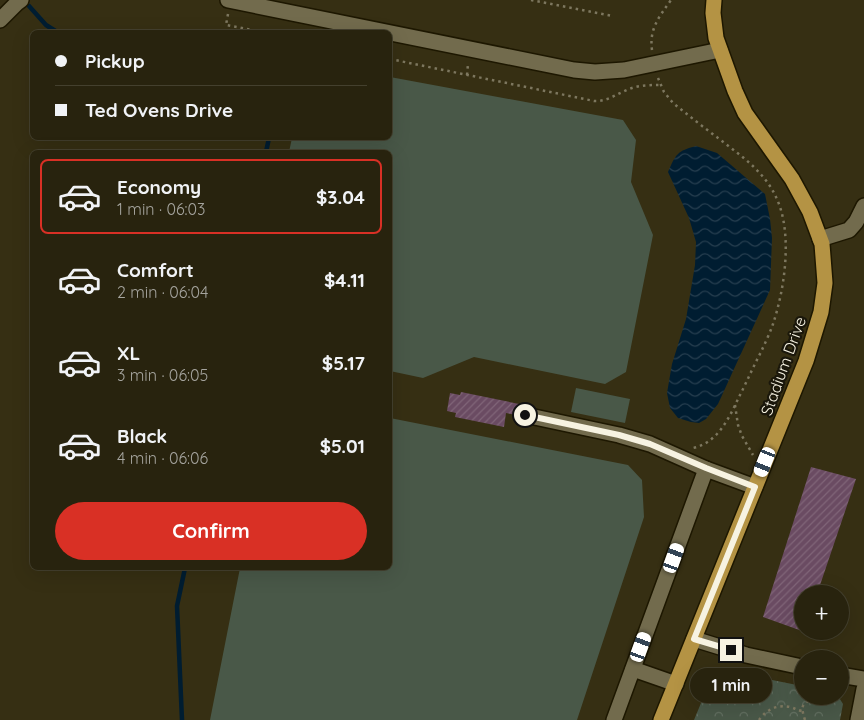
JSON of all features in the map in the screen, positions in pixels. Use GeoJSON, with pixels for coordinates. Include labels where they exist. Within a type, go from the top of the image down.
{"type":"FeatureCollection","features":[{"type":"Feature","properties":{"kind":"main road","name":"Stadium Drive"},"geometry":{"type":"LineString","coordinates":[[661,720],[806,361],[821,312],[825,283],[822,244],[810,212],[792,178],[745,112],[734,91],[716,38],[713,13],[714,0]]}},
{"type":"Feature","properties":{"kind":"street"},"geometry":{"type":"LineString","coordinates":[[0,20],[21,0]]}},
{"type":"Feature","properties":{"kind":"street"},"geometry":{"type":"LineString","coordinates":[[238,3],[373,30]]}},
{"type":"Feature","properties":{"kind":"street"},"geometry":{"type":"LineString","coordinates":[[392,34],[574,70],[594,72],[624,70],[720,50]]}},
{"type":"Feature","properties":{"kind":"street"},"geometry":{"type":"LineString","coordinates":[[820,239],[849,230],[856,222],[864,206]]}},
{"type":"Feature","properties":{"kind":"street"},"geometry":{"type":"LineString","coordinates":[[525,415],[619,435],[650,444],[755,487]]}},
{"type":"Feature","properties":{"kind":"street"},"geometry":{"type":"LineString","coordinates":[[614,720],[706,468]]}},
{"type":"Feature","properties":{"kind":"street"},"geometry":{"type":"LineString","coordinates":[[694,639],[746,655],[794,665]]}},
{"type":"Feature","properties":{"kind":"street"},"geometry":{"type":"LineString","coordinates":[[634,669],[676,684]]}},
{"type":"Feature","properties":{"kind":"street"},"geometry":{"type":"LineString","coordinates":[[849,676],[864,679]]}},
{"type":"Feature","properties":{"kind":"street"},"geometry":{"type":"LineString","coordinates":[[858,720],[864,688]]}},
{"type":"Feature","properties":{"kind":"path"},"geometry":{"type":"LineString","coordinates":[[531,0],[612,16]]}},
{"type":"Feature","properties":{"kind":"path"},"geometry":{"type":"LineString","coordinates":[[652,48],[651,39],[654,28],[671,0]]}},
{"type":"Feature","properties":{"kind":"path"},"geometry":{"type":"LineString","coordinates":[[238,3],[226,25],[252,30]]}},
{"type":"Feature","properties":{"kind":"path"},"geometry":{"type":"LineString","coordinates":[[467,75],[469,57]]}},
{"type":"Feature","properties":{"kind":"path"},"geometry":{"type":"LineString","coordinates":[[392,59],[594,102],[606,100],[636,87],[660,85]]}},
{"type":"Feature","properties":{"kind":"path"},"geometry":{"type":"LineString","coordinates":[[656,74],[660,85],[673,104],[740,155],[765,179],[776,196],[783,218],[785,234],[784,264],[778,307],[770,331],[721,430],[711,440],[698,447],[687,449]]}},
{"type":"Feature","properties":{"kind":"path"},"geometry":{"type":"LineString","coordinates":[[735,404],[738,425],[746,444],[753,456],[765,462]]}},
{"type":"Feature","properties":{"kind":"path"},"geometry":{"type":"LineString","coordinates":[[804,705],[802,710],[805,720]]}},
{"type":"Feature","properties":{"kind":"path"},"geometry":{"type":"LineString","coordinates":[[759,720],[762,715],[775,708],[786,707],[799,711],[802,710]]}},
{"type":"Feature","properties":{"kind":"green space"},"geometry":{"type":"Polygon","coordinates":[[[392,77],[623,120],[636,140],[631,182],[653,235],[626,372],[605,384],[474,357],[423,378],[392,371],[392,150],[289,150],[292,140],[392,140],[392,77]]]}},
{"type":"Feature","properties":{"kind":"green space"},"geometry":{"type":"Polygon","coordinates":[[[576,388],[630,399],[625,423],[571,412],[576,388]]]}},
{"type":"Feature","properties":{"kind":"green space"},"geometry":{"type":"Polygon","coordinates":[[[392,418],[628,465],[642,480],[644,517],[577,720],[210,720],[240,570],[392,570],[392,418]]]}},
{"type":"Feature","properties":{"kind":"green space"},"geometry":{"type":"Polygon","coordinates":[[[733,672],[794,684],[794,705],[843,705],[840,720],[694,720],[713,674],[733,672]]]}},
{"type":"Feature","properties":{"kind":"water"},"geometry":{"type":"Polygon","coordinates":[[[696,146],[717,153],[765,194],[772,238],[770,290],[718,404],[706,419],[699,423],[678,418],[670,408],[667,393],[672,364],[686,319],[695,265],[696,242],[689,218],[668,172],[678,154],[696,146]]]}},
{"type":"Feature","properties":{"kind":"building"},"geometry":{"type":"Polygon","coordinates":[[[461,392],[524,406],[518,409],[516,415],[506,413],[504,427],[455,417],[456,413],[447,411],[450,393],[460,395],[461,392]]]}},
{"type":"Feature","properties":{"kind":"building"},"geometry":{"type":"Polygon","coordinates":[[[811,467],[856,479],[820,585],[794,585],[794,628],[763,617],[811,467]]]}},
{"type":"Feature","properties":{"kind":"waterway"},"geometry":{"type":"LineString","coordinates":[[29,6],[46,25],[54,30]]}},
{"type":"Feature","properties":{"kind":"waterway"},"geometry":{"type":"LineString","coordinates":[[266,150],[269,140]]}},
{"type":"Feature","properties":{"kind":"waterway"},"geometry":{"type":"LineString","coordinates":[[182,720],[177,606],[185,570]]}},
{"type":"Feature","properties":{"kind":"route"},"geometry":{"type":"LineString","coordinates":[[525,415],[619,435],[650,444],[755,487],[694,639],[731,650]]}}]}
